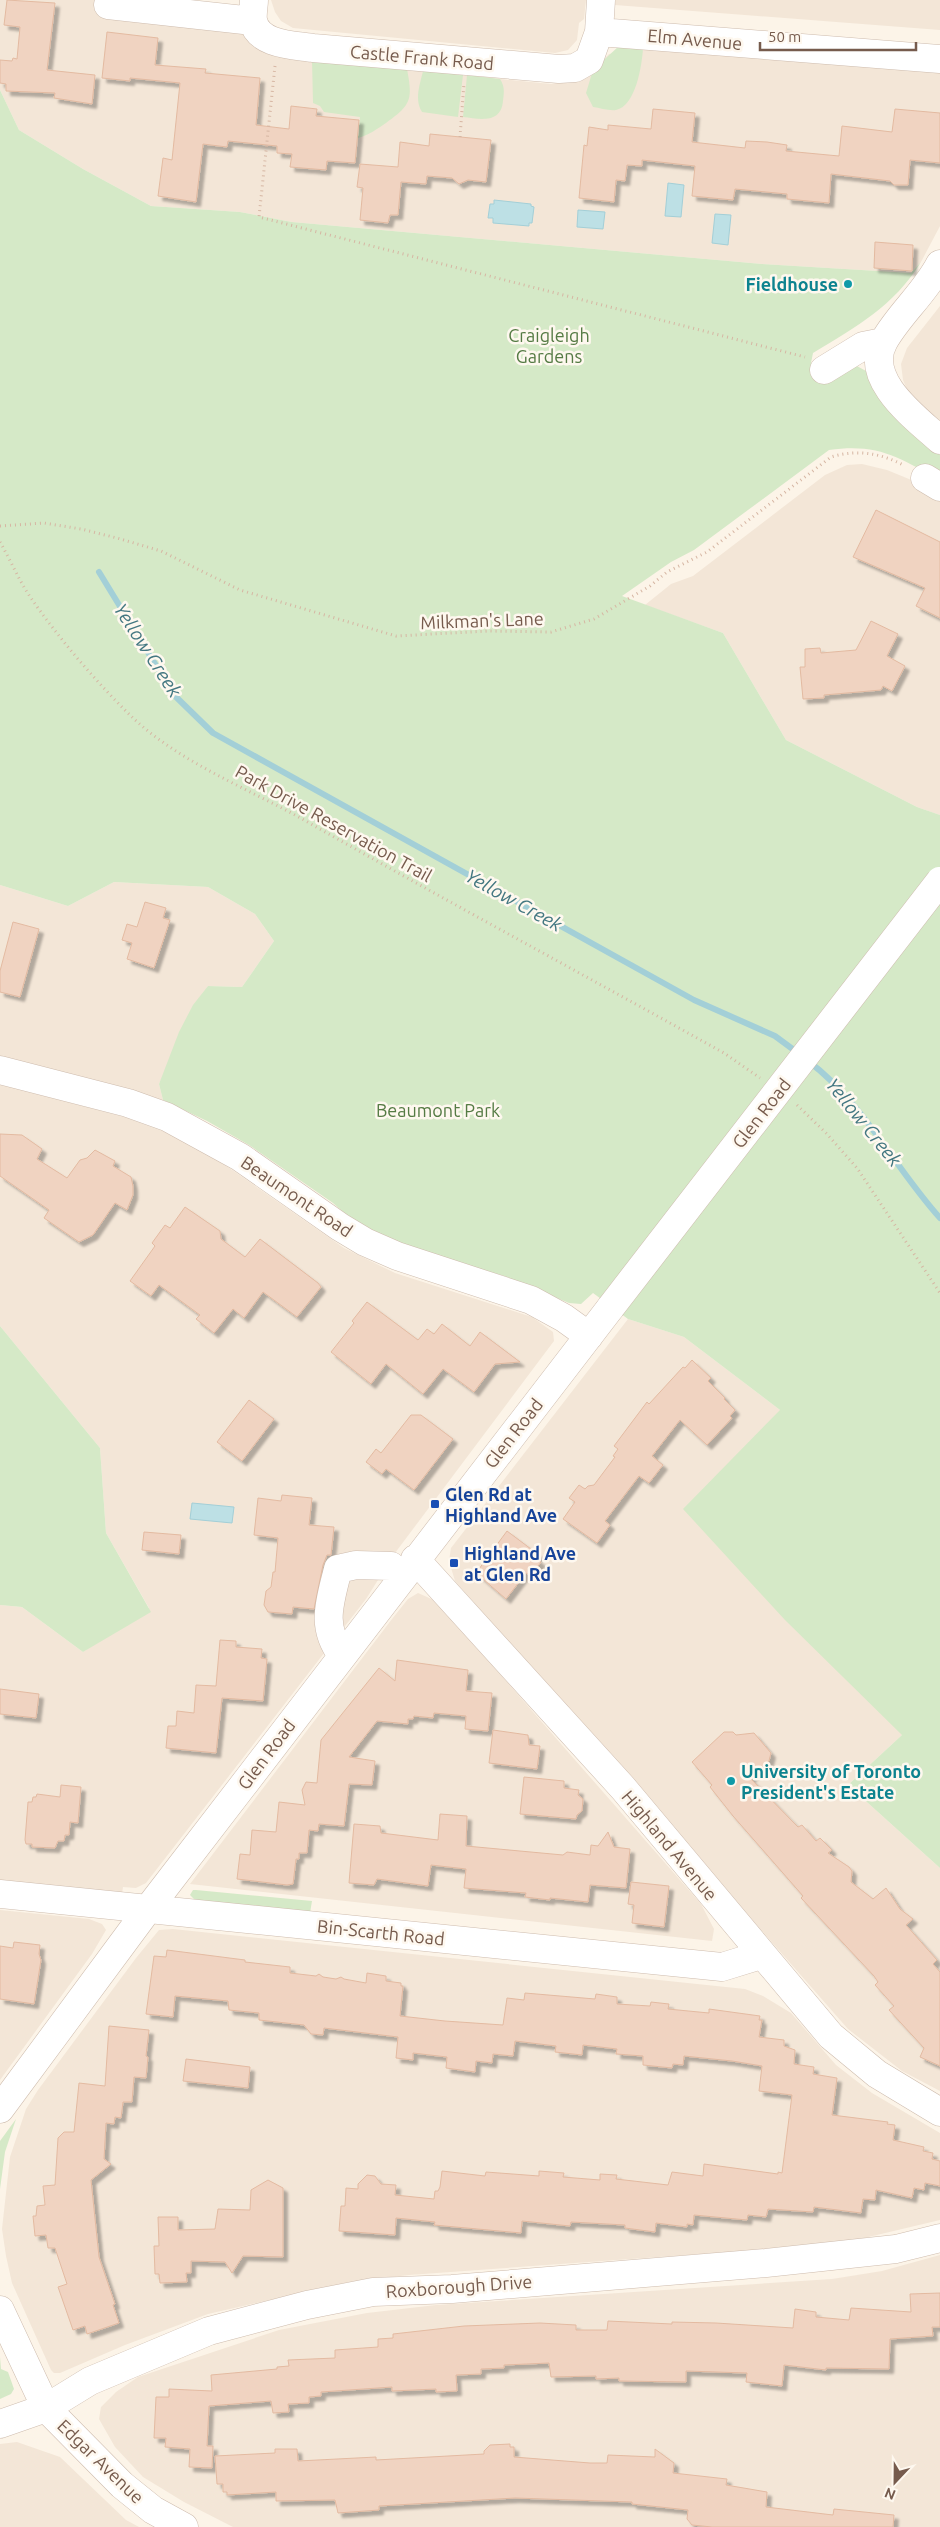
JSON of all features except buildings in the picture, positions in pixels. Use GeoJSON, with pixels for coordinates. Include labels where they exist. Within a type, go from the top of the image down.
{"type":"FeatureCollection","features":[{"type":"Feature","properties":{"kind":"street","name":"Castle Frank Road"},"geometry":{"type":"LineString","coordinates":[[254,11],[262,36],[278,42],[313,48],[559,69],[575,68],[589,60],[599,32],[601,0]]}},
{"type":"Feature","properties":{"kind":"street"},"geometry":{"type":"LineString","coordinates":[[108,5],[254,11]]}},
{"type":"Feature","properties":{"kind":"street","name":"Elm Avenue"},"geometry":{"type":"LineString","coordinates":[[599,32],[940,59]]}},
{"type":"Feature","properties":{"kind":"street"},"geometry":{"type":"LineString","coordinates":[[940,264],[919,297],[883,342],[879,356],[884,381],[894,396],[940,440]]}},
{"type":"Feature","properties":{"kind":"street"},"geometry":{"type":"LineString","coordinates":[[817,364],[863,346],[883,342]]}},
{"type":"Feature","properties":{"kind":"street","name":"Glen Road"},"geometry":{"type":"LineString","coordinates":[[0,2109],[148,1909],[408,1568],[940,881]]}},
{"type":"Feature","properties":{"kind":"street","name":"Beaumont Road"},"geometry":{"type":"LineString","coordinates":[[0,1070],[128,1103],[167,1117],[240,1157],[340,1227],[365,1242],[397,1256],[531,1300],[564,1318],[589,1336]]}},
{"type":"Feature","properties":{"kind":"street","name":"Highland Avenue"},"geometry":{"type":"LineString","coordinates":[[342,1655],[328,1630],[330,1604],[338,1569],[356,1565],[408,1568],[623,1788],[761,1955],[831,2036],[892,2084],[940,2112]]}},
{"type":"Feature","properties":{"kind":"street","name":"Bin-Scarth Road"},"geometry":{"type":"LineString","coordinates":[[0,1894],[722,1967],[761,1955]]}},
{"type":"Feature","properties":{"kind":"street","name":"Roxborough Drive"},"geometry":{"type":"LineString","coordinates":[[0,2424],[46,2408],[90,2381],[209,2331],[307,2305],[363,2294],[766,2263],[896,2249],[940,2238]]}},
{"type":"Feature","properties":{"kind":"street"},"geometry":{"type":"LineString","coordinates":[[0,2310],[46,2408]]}},
{"type":"Feature","properties":{"kind":"street","name":"Edgar Avenue"},"geometry":{"type":"LineString","coordinates":[[46,2408],[122,2485],[153,2510],[184,2527]]}},
{"type":"Feature","properties":{"kind":"path"},"geometry":{"type":"LineString","coordinates":[[278,42],[259,218],[817,364]]}},
{"type":"Feature","properties":{"kind":"path"},"geometry":{"type":"LineString","coordinates":[[460,137],[466,61]]}},
{"type":"Feature","properties":{"kind":"path","name":"Milkman's Lane"},"geometry":{"type":"LineString","coordinates":[[0,526],[44,523],[81,528],[117,538],[161,551],[240,590],[396,636],[488,631],[551,632],[594,620],[650,586],[667,572],[707,552],[831,458],[855,452],[866,453],[900,464],[933,482]]}},
{"type":"Feature","properties":{"kind":"path","name":"Park Drive Reservation Trail"},"geometry":{"type":"LineString","coordinates":[[0,542],[32,600],[79,658],[134,718],[162,740],[199,764],[286,810],[453,904],[724,1052],[764,1080]]}},
{"type":"Feature","properties":{"kind":"path"},"geometry":{"type":"LineString","coordinates":[[794,1103],[827,1134],[857,1168],[940,1293]]}},
{"type":"Feature","properties":{"kind":"shaded area"},"geometry":{"type":"Polygon","coordinates":[[[0,0],[102,0],[245,29],[281,57],[551,84],[570,81],[593,70],[609,54],[643,48],[940,73],[940,226],[921,262],[911,273],[762,264],[292,222],[240,212],[151,206],[83,169],[19,130],[0,90],[0,0]]]}},
{"type":"Feature","properties":{"kind":"shaded area"},"geometry":{"type":"Polygon","coordinates":[[[271,0],[586,0],[584,19],[579,23],[577,40],[568,50],[555,53],[293,28],[281,21],[275,12],[271,0]]]}},
{"type":"Feature","properties":{"kind":"shaded area"},"geometry":{"type":"Polygon","coordinates":[[[616,0],[940,0],[940,30],[615,5],[616,0]]]}},
{"type":"Feature","properties":{"kind":"shaded area"},"geometry":{"type":"Polygon","coordinates":[[[940,306],[940,423],[909,394],[903,380],[901,364],[907,348],[940,306]]]}},
{"type":"Feature","properties":{"kind":"shaded area"},"geometry":{"type":"Polygon","coordinates":[[[862,464],[887,470],[909,479],[940,497],[940,815],[917,807],[786,740],[723,633],[645,605],[671,584],[693,576],[825,475],[847,465],[862,464]]]}},
{"type":"Feature","properties":{"kind":"shaded area"},"geometry":{"type":"Polygon","coordinates":[[[114,882],[208,887],[255,914],[274,941],[242,987],[208,986],[159,1084],[163,1100],[63,1072],[29,1068],[0,1059],[0,885],[68,906],[114,882]]]}},
{"type":"Feature","properties":{"kind":"shaded area"},"geometry":{"type":"Polygon","coordinates":[[[0,1084],[124,1117],[165,1132],[215,1158],[344,1248],[395,1273],[532,1317],[553,1332],[554,1341],[395,1553],[366,1599],[146,1883],[136,1888],[123,1887],[122,1894],[0,1882],[0,1605],[22,1607],[83,1652],[149,1608],[106,1533],[100,1448],[0,1326],[0,1084]]]}},
{"type":"Feature","properties":{"kind":"shaded area"},"geometry":{"type":"Polygon","coordinates":[[[628,1319],[684,1337],[780,1410],[902,1735],[848,1785],[940,1868],[940,2091],[902,2071],[848,2029],[455,1581],[449,1561],[451,1548],[628,1319]]]}},
{"type":"Feature","properties":{"kind":"shaded area"},"geometry":{"type":"Polygon","coordinates":[[[418,1593],[436,1601],[701,1904],[714,1929],[712,1941],[190,1884],[392,1619],[408,1599],[418,1593]]]}},
{"type":"Feature","properties":{"kind":"shaded area"},"geometry":{"type":"Polygon","coordinates":[[[0,1910],[89,1919],[102,1924],[106,1930],[92,1954],[0,2080],[0,1910]]]}},
{"type":"Feature","properties":{"kind":"shaded area"},"geometry":{"type":"Polygon","coordinates":[[[173,1929],[745,1989],[763,1996],[791,2013],[836,2065],[872,2093],[940,2133],[940,2220],[860,2239],[798,2247],[409,2275],[349,2282],[208,2314],[125,2345],[60,2373],[54,2373],[12,2283],[6,2256],[2,2229],[10,2157],[26,2109],[38,2090],[159,1930],[173,1929]]]}},
{"type":"Feature","properties":{"kind":"shaded area"},"geometry":{"type":"Polygon","coordinates":[[[940,2255],[940,2527],[233,2527],[184,2502],[143,2477],[115,2447],[99,2419],[101,2407],[116,2392],[138,2377],[279,2330],[367,2313],[436,2305],[832,2279],[882,2271],[940,2255]]]}},
{"type":"Feature","properties":{"kind":"shaded area"},"geometry":{"type":"Polygon","coordinates":[[[17,2442],[60,2457],[126,2520],[139,2527],[0,2527],[0,2444],[17,2442]]]}},
{"type":"Feature","properties":{"kind":"green space"},"geometry":{"type":"Polygon","coordinates":[[[619,46],[643,48],[637,84],[629,101],[623,107],[616,110],[607,110],[593,107],[586,93],[593,70],[619,46]]]}},
{"type":"Feature","properties":{"kind":"green space"},"geometry":{"type":"Polygon","coordinates":[[[312,60],[407,69],[410,88],[408,101],[401,111],[386,123],[369,134],[358,138],[360,117],[324,112],[320,106],[313,103],[312,60]]]}},
{"type":"Feature","properties":{"kind":"green space"},"geometry":{"type":"Polygon","coordinates":[[[423,71],[463,75],[458,117],[422,112],[418,97],[423,71]]]}},
{"type":"Feature","properties":{"kind":"green space"},"geometry":{"type":"Polygon","coordinates":[[[467,75],[500,79],[504,92],[503,101],[501,108],[494,117],[483,119],[463,117],[467,75]]]}},
{"type":"Feature","properties":{"kind":"green space"},"geometry":{"type":"Polygon","coordinates":[[[0,90],[19,130],[83,169],[151,206],[240,212],[292,222],[762,264],[911,273],[921,262],[910,278],[886,303],[859,324],[813,353],[811,363],[820,376],[855,365],[866,371],[887,406],[940,455],[940,481],[913,465],[875,450],[846,448],[829,450],[694,550],[671,562],[622,596],[723,633],[786,740],[917,807],[940,815],[940,1868],[848,1785],[902,1735],[785,1620],[683,1509],[780,1410],[684,1337],[628,1319],[593,1293],[581,1304],[569,1303],[504,1276],[402,1246],[359,1226],[333,1203],[249,1145],[207,1121],[163,1100],[159,1084],[179,1032],[193,1005],[208,986],[242,987],[274,941],[255,914],[208,887],[114,882],[68,906],[0,885],[0,90]]]}},
{"type":"Feature","properties":{"kind":"green space"},"geometry":{"type":"Polygon","coordinates":[[[0,1326],[100,1448],[106,1533],[151,1612],[83,1652],[22,1607],[0,1605],[0,1326]]]}},
{"type":"Feature","properties":{"kind":"green space"},"geometry":{"type":"Polygon","coordinates":[[[193,1890],[312,1901],[310,1913],[196,1901],[190,1895],[193,1890]]]}},
{"type":"Feature","properties":{"kind":"green space"},"geometry":{"type":"Polygon","coordinates":[[[16,2119],[5,2152],[0,2189],[0,2141],[16,2119]]]}},
{"type":"Feature","properties":{"kind":"green space"},"geometry":{"type":"Polygon","coordinates":[[[0,2357],[1,2369],[8,2372],[14,2389],[11,2394],[0,2399],[0,2357]]]}},
{"type":"Feature","properties":{"kind":"water"},"geometry":{"type":"Polygon","coordinates":[[[668,183],[684,185],[681,217],[665,216],[668,183]]]}},
{"type":"Feature","properties":{"kind":"water"},"geometry":{"type":"Polygon","coordinates":[[[494,200],[531,204],[534,207],[532,223],[529,223],[529,226],[493,223],[493,218],[488,218],[490,204],[494,204],[494,200]]]}},
{"type":"Feature","properties":{"kind":"water"},"geometry":{"type":"Polygon","coordinates":[[[578,210],[605,212],[603,229],[577,227],[578,210]]]}},
{"type":"Feature","properties":{"kind":"water"},"geometry":{"type":"Polygon","coordinates":[[[715,214],[731,215],[728,245],[712,243],[715,214]]]}},
{"type":"Feature","properties":{"kind":"water"},"geometry":{"type":"Polygon","coordinates":[[[192,1503],[234,1507],[232,1523],[190,1519],[192,1503]]]}},
{"type":"Feature","properties":{"kind":"waterway","name":"Yellow Creek"},"geometry":{"type":"LineString","coordinates":[[99,572],[174,695],[213,733],[694,1000],[775,1036],[798,1053]]}},
{"type":"Feature","properties":{"kind":"waterway","name":"Yellow Creek"},"geometry":{"type":"LineString","coordinates":[[808,1061],[828,1077],[862,1115],[940,1218]]}},
{"type":"Feature","properties":{"kind":"place","name":"Fieldhouse"},"geometry":{"type":"Point","coordinates":[848,284]}},
{"type":"Feature","properties":{"kind":"place","name":"Glen Rd at Highland Ave"},"geometry":{"type":"Point","coordinates":[435,1504]}},
{"type":"Feature","properties":{"kind":"place","name":"Highland Ave at Glen Rd"},"geometry":{"type":"Point","coordinates":[454,1563]}},
{"type":"Feature","properties":{"kind":"place","name":"University of Toronto President's Estate"},"geometry":{"type":"Point","coordinates":[731,1781]}},
{"type":"Feature","properties":{"kind":"park label","name":"Craigleigh Gardens"},"geometry":{"type":"Point","coordinates":[549,345]}},
{"type":"Feature","properties":{"kind":"park label","name":"Beaumont Park"},"geometry":{"type":"Point","coordinates":[438,1110]}}]}
